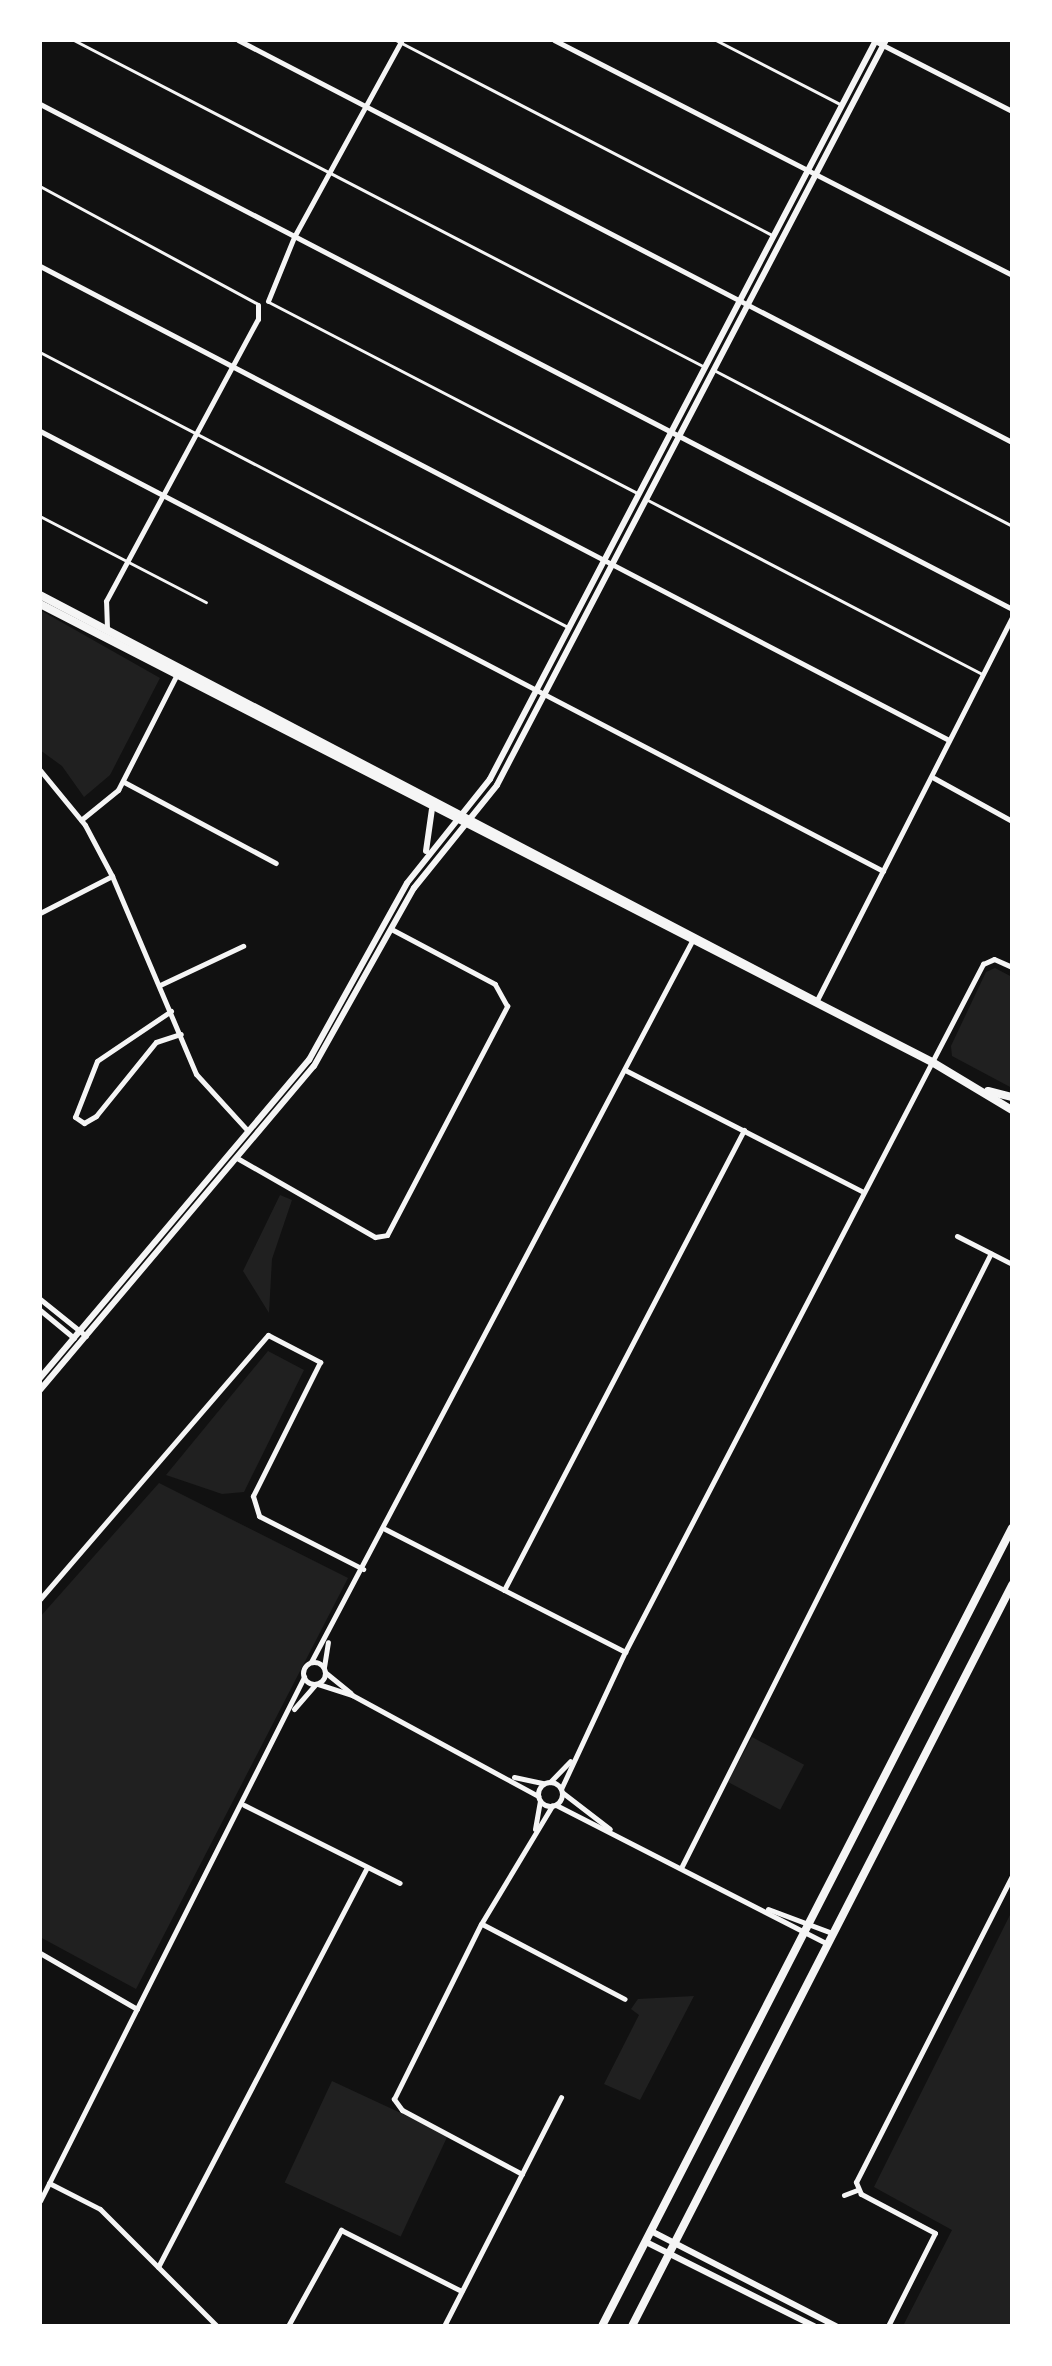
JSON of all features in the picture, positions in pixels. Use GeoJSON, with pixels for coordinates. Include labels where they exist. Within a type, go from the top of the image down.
{"type":"FeatureCollection","features":[{"type":"Feature","properties":{"kind":"main road"},"geometry":{"type":"LineString","coordinates":[[711,369],[740,301],[879,41]]}},
{"type":"Feature","properties":{"kind":"main road"},"geometry":{"type":"LineString","coordinates":[[387,928],[544,697],[676,432],[749,305],[842,105],[879,41]]}},
{"type":"Feature","properties":{"kind":"main road"},"geometry":{"type":"LineString","coordinates":[[40,1390],[252,1134],[320,1045],[425,857],[464,820],[490,778],[603,559],[643,496]]}},
{"type":"Feature","properties":{"kind":"main road"},"geometry":{"type":"LineString","coordinates":[[40,595],[432,809],[464,820]]}},
{"type":"Feature","properties":{"kind":"main road"},"geometry":{"type":"LineString","coordinates":[[40,604],[179,672],[988,1091],[1012,1110]]}},
{"type":"Feature","properties":{"kind":"main road"},"geometry":{"type":"LineString","coordinates":[[425,857],[432,809]]}},
{"type":"Feature","properties":{"kind":"main road"},"geometry":{"type":"LineString","coordinates":[[988,1091],[1012,1097]]}},
{"type":"Feature","properties":{"kind":"main road"},"geometry":{"type":"LineString","coordinates":[[40,1378],[80,1337]]}},
{"type":"Feature","properties":{"kind":"main road"},"geometry":{"type":"LineString","coordinates":[[602,2326],[1012,1528]]}},
{"type":"Feature","properties":{"kind":"main road"},"geometry":{"type":"LineString","coordinates":[[632,2326],[1012,1585]]}},
{"type":"Feature","properties":{"kind":"main road"},"geometry":{"type":"LineString","coordinates":[[651,2231],[836,2326]]}},
{"type":"Feature","properties":{"kind":"main road"},"geometry":{"type":"LineString","coordinates":[[646,2242],[814,2326]]}},
{"type":"Feature","properties":{"kind":"street"},"geometry":{"type":"LineString","coordinates":[[238,40],[1012,442]]}},
{"type":"Feature","properties":{"kind":"street"},"geometry":{"type":"LineString","coordinates":[[554,40],[1012,275]]}},
{"type":"Feature","properties":{"kind":"street"},"geometry":{"type":"LineString","coordinates":[[268,301],[294,237],[400,41]]}},
{"type":"Feature","properties":{"kind":"street"},"geometry":{"type":"LineString","coordinates":[[879,41],[1012,112]]}},
{"type":"Feature","properties":{"kind":"street"},"geometry":{"type":"LineString","coordinates":[[40,104],[1012,609]]}},
{"type":"Feature","properties":{"kind":"street"},"geometry":{"type":"LineString","coordinates":[[40,266],[949,740]]}},
{"type":"Feature","properties":{"kind":"street"},"geometry":{"type":"LineString","coordinates":[[106,628],[106,601],[258,318],[258,304]]}},
{"type":"Feature","properties":{"kind":"street"},"geometry":{"type":"LineString","coordinates":[[40,431],[535,693],[883,870]]}},
{"type":"Feature","properties":{"kind":"street"},"geometry":{"type":"LineString","coordinates":[[816,1002],[934,778],[949,740],[1012,618]]}},
{"type":"Feature","properties":{"kind":"street"},"geometry":{"type":"LineString","coordinates":[[81,820],[124,782],[179,672]]}},
{"type":"Feature","properties":{"kind":"street"},"geometry":{"type":"LineString","coordinates":[[40,770],[81,820],[112,876],[210,1095],[252,1134]]}},
{"type":"Feature","properties":{"kind":"street"},"geometry":{"type":"LineString","coordinates":[[934,778],[1012,821]]}},
{"type":"Feature","properties":{"kind":"street"},"geometry":{"type":"LineString","coordinates":[[124,782],[276,863]]}},
{"type":"Feature","properties":{"kind":"street"},"geometry":{"type":"LineString","coordinates":[[40,912],[112,876]]}},
{"type":"Feature","properties":{"kind":"street"},"geometry":{"type":"LineString","coordinates":[[234,1156],[375,1238],[387,1235],[507,1006],[496,984],[387,928]]}},
{"type":"Feature","properties":{"kind":"street"},"geometry":{"type":"LineString","coordinates":[[40,2200],[292,1712],[311,1662],[328,1640],[693,938]]}},
{"type":"Feature","properties":{"kind":"street"},"geometry":{"type":"LineString","coordinates":[[160,985],[244,946]]}},
{"type":"Feature","properties":{"kind":"street"},"geometry":{"type":"LineString","coordinates":[[522,2174],[395,2103],[481,1924],[562,1791],[572,1759],[625,1652],[983,964],[994,959],[1012,966]]}},
{"type":"Feature","properties":{"kind":"street"},"geometry":{"type":"LineString","coordinates":[[171,1011],[97,1061],[75,1117],[84,1122],[96,1116],[156,1042],[181,1034]]}},
{"type":"Feature","properties":{"kind":"street"},"geometry":{"type":"LineString","coordinates":[[625,1070],[863,1192]]}},
{"type":"Feature","properties":{"kind":"street"},"geometry":{"type":"LineString","coordinates":[[504,1590],[744,1130]]}},
{"type":"Feature","properties":{"kind":"street"},"geometry":{"type":"LineString","coordinates":[[957,1236],[1012,1264]]}},
{"type":"Feature","properties":{"kind":"street"},"geometry":{"type":"LineString","coordinates":[[682,1866],[991,1254]]}},
{"type":"Feature","properties":{"kind":"street"},"geometry":{"type":"LineString","coordinates":[[40,1299],[80,1337]]}},
{"type":"Feature","properties":{"kind":"street"},"geometry":{"type":"LineString","coordinates":[[40,1310],[80,1337]]}},
{"type":"Feature","properties":{"kind":"street"},"geometry":{"type":"LineString","coordinates":[[40,1598],[268,1334],[320,1362],[253,1496],[258,1516],[364,1570]]}},
{"type":"Feature","properties":{"kind":"street"},"geometry":{"type":"LineString","coordinates":[[385,1529],[625,1652]]}},
{"type":"Feature","properties":{"kind":"street"},"geometry":{"type":"LineString","coordinates":[[292,1712],[325,1670],[328,1640]]}},
{"type":"Feature","properties":{"kind":"street"},"geometry":{"type":"LineString","coordinates":[[311,1662],[352,1695]]}},
{"type":"Feature","properties":{"kind":"street"},"geometry":{"type":"LineString","coordinates":[[304,1677],[352,1695],[512,1777],[554,1806],[768,1909],[826,1943]]}},
{"type":"Feature","properties":{"kind":"street"},"geometry":{"type":"LineString","coordinates":[[534,1832],[539,1798],[572,1759]]}},
{"type":"Feature","properties":{"kind":"street"},"geometry":{"type":"LineString","coordinates":[[512,1777],[548,1783],[616,1834]]}},
{"type":"Feature","properties":{"kind":"street"},"geometry":{"type":"LineString","coordinates":[[244,1805],[400,1883]]}},
{"type":"Feature","properties":{"kind":"street"},"geometry":{"type":"LineString","coordinates":[[158,2268],[367,1867]]}},
{"type":"Feature","properties":{"kind":"street"},"geometry":{"type":"LineString","coordinates":[[844,2196],[857,2190],[1012,1876]]}},
{"type":"Feature","properties":{"kind":"street"},"geometry":{"type":"LineString","coordinates":[[768,1909],[832,1933]]}},
{"type":"Feature","properties":{"kind":"street"},"geometry":{"type":"LineString","coordinates":[[481,1924],[625,1999]]}},
{"type":"Feature","properties":{"kind":"street"},"geometry":{"type":"LineString","coordinates":[[40,1953],[138,2010]]}},
{"type":"Feature","properties":{"kind":"street"},"geometry":{"type":"LineString","coordinates":[[444,2326],[561,2097]]}},
{"type":"Feature","properties":{"kind":"street"},"geometry":{"type":"LineString","coordinates":[[49,2183],[100,2209],[216,2326]]}},
{"type":"Feature","properties":{"kind":"street"},"geometry":{"type":"LineString","coordinates":[[857,2190],[935,2233],[888,2326]]}},
{"type":"Feature","properties":{"kind":"street"},"geometry":{"type":"LineString","coordinates":[[288,2326],[341,2230],[461,2291]]}},
{"type":"Feature","properties":{"kind":"lane"},"geometry":{"type":"LineString","coordinates":[[74,40],[1012,526]]}},
{"type":"Feature","properties":{"kind":"lane"},"geometry":{"type":"LineString","coordinates":[[716,40],[842,105]]}},
{"type":"Feature","properties":{"kind":"lane"},"geometry":{"type":"LineString","coordinates":[[400,41],[774,236]]}},
{"type":"Feature","properties":{"kind":"lane"},"geometry":{"type":"LineString","coordinates":[[40,186],[258,304]]}},
{"type":"Feature","properties":{"kind":"lane"},"geometry":{"type":"LineString","coordinates":[[268,301],[983,674]]}},
{"type":"Feature","properties":{"kind":"lane"},"geometry":{"type":"LineString","coordinates":[[40,352],[568,627]]}},
{"type":"Feature","properties":{"kind":"lane"},"geometry":{"type":"LineString","coordinates":[[40,516],[206,602]]}},
{"type":"Feature","properties":{"kind":"shaded area"},"geometry":{"type":"Polygon","coordinates":[[[40,610],[160,678],[110,775],[84,797],[62,766],[40,750],[40,610]]]}},
{"type":"Feature","properties":{"kind":"shaded area"},"geometry":{"type":"Polygon","coordinates":[[[995,968],[1012,977],[1012,1088],[952,1056],[951,1046],[986,972],[995,968]]]}},
{"type":"Feature","properties":{"kind":"shaded area"},"geometry":{"type":"Polygon","coordinates":[[[280,1195],[292,1200],[272,1259],[269,1313],[243,1271],[280,1195]]]}},
{"type":"Feature","properties":{"kind":"shaded area"},"geometry":{"type":"Polygon","coordinates":[[[268,1351],[304,1370],[244,1492],[222,1494],[166,1475],[268,1351]]]}},
{"type":"Feature","properties":{"kind":"shaded area"},"geometry":{"type":"Polygon","coordinates":[[[159,1483],[348,1578],[136,1989],[40,1937],[40,1617],[159,1483]]]}},
{"type":"Feature","properties":{"kind":"shaded area"},"geometry":{"type":"Polygon","coordinates":[[[752,1737],[804,1765],[780,1810],[728,1782],[752,1737]]]}},
{"type":"Feature","properties":{"kind":"shaded area"},"geometry":{"type":"Polygon","coordinates":[[[1012,1911],[1012,2326],[903,2326],[952,2230],[874,2187],[1012,1911]]]}},
{"type":"Feature","properties":{"kind":"shaded area"},"geometry":{"type":"Polygon","coordinates":[[[694,1996],[640,2100],[604,2084],[639,2015],[631,2009],[638,1999],[694,1996]]]}},
{"type":"Feature","properties":{"kind":"shaded area"},"geometry":{"type":"Polygon","coordinates":[[[332,2081],[448,2135],[401,2237],[285,2183],[332,2081]]]}}]}
